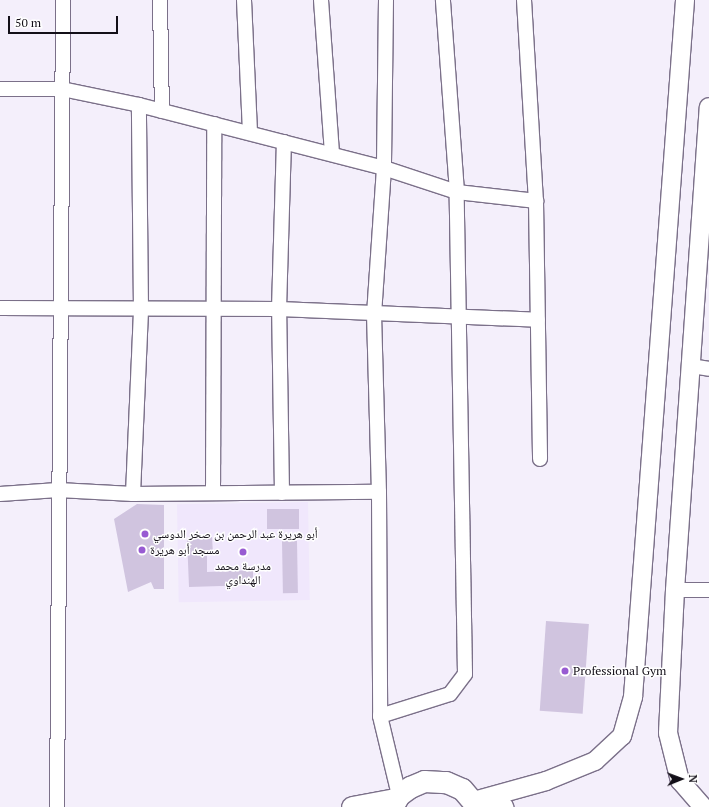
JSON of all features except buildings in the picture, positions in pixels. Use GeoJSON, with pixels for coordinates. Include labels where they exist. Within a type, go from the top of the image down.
{"type":"FeatureCollection","features":[{"type":"Feature","properties":{"kind":"highway"},"geometry":{"type":"LineString","coordinates":[[352,807],[396,800],[410,787],[424,781],[446,782],[462,789],[475,804],[502,807]]}},
{"type":"Feature","properties":{"kind":"main road"},"geometry":{"type":"LineString","coordinates":[[475,804],[546,781],[595,761],[622,736],[631,704],[685,0]]}},
{"type":"Feature","properties":{"kind":"main road"},"geometry":{"type":"LineString","coordinates":[[702,807],[680,782],[668,733],[675,590],[709,107]]}},
{"type":"Feature","properties":{"kind":"street"},"geometry":{"type":"LineString","coordinates":[[57,807],[62,0]]}},
{"type":"Feature","properties":{"kind":"street"},"geometry":{"type":"LineString","coordinates":[[160,0],[162,110]]}},
{"type":"Feature","properties":{"kind":"street"},"geometry":{"type":"LineString","coordinates":[[244,0],[250,133]]}},
{"type":"Feature","properties":{"kind":"street"},"geometry":{"type":"LineString","coordinates":[[321,0],[332,154]]}},
{"type":"Feature","properties":{"kind":"street"},"geometry":{"type":"LineString","coordinates":[[386,0],[384,168],[374,314],[379,492],[380,716],[396,800]]}},
{"type":"Feature","properties":{"kind":"street"},"geometry":{"type":"LineString","coordinates":[[380,716],[450,694],[465,674],[457,192],[443,0]]}},
{"type":"Feature","properties":{"kind":"street"},"geometry":{"type":"LineString","coordinates":[[524,0],[536,201],[540,459]]}},
{"type":"Feature","properties":{"kind":"street"},"geometry":{"type":"LineString","coordinates":[[0,89],[62,89],[139,105],[384,168],[457,192],[536,201]]}},
{"type":"Feature","properties":{"kind":"street"},"geometry":{"type":"LineString","coordinates":[[133,494],[141,309],[139,105]]}},
{"type":"Feature","properties":{"kind":"street"},"geometry":{"type":"LineString","coordinates":[[213,493],[211,309],[214,124]]}},
{"type":"Feature","properties":{"kind":"street"},"geometry":{"type":"LineString","coordinates":[[282,492],[279,309],[284,142]]}},
{"type":"Feature","properties":{"kind":"street"},"geometry":{"type":"LineString","coordinates":[[0,308],[279,309],[459,318],[538,320]]}},
{"type":"Feature","properties":{"kind":"street"},"geometry":{"type":"LineString","coordinates":[[691,366],[709,369]]}},
{"type":"Feature","properties":{"kind":"street"},"geometry":{"type":"LineString","coordinates":[[0,494],[58,490],[133,494],[379,492]]}},
{"type":"Feature","properties":{"kind":"street"},"geometry":{"type":"LineString","coordinates":[[675,590],[709,590]]}},
{"type":"Feature","properties":{"kind":"shaded area","name":"مدرسة محمد الهنداوي"},"geometry":{"type":"Polygon","coordinates":[[[308,502],[310,600],[179,602],[177,504],[308,502]]]}},
{"type":"Feature","properties":{"kind":"place","name":"أبو هريرة عبد الرحمن بن صخر الدوسي"},"geometry":{"type":"Point","coordinates":[145,534]}},
{"type":"Feature","properties":{"kind":"place","name":"مسجد أبو هريرة"},"geometry":{"type":"Point","coordinates":[142,550]}},
{"type":"Feature","properties":{"kind":"place","name":"مدرسة محمد الهنداوي"},"geometry":{"type":"Point","coordinates":[243,552]}},
{"type":"Feature","properties":{"kind":"place","name":"Professional Gym"},"geometry":{"type":"Point","coordinates":[565,671]}}]}
